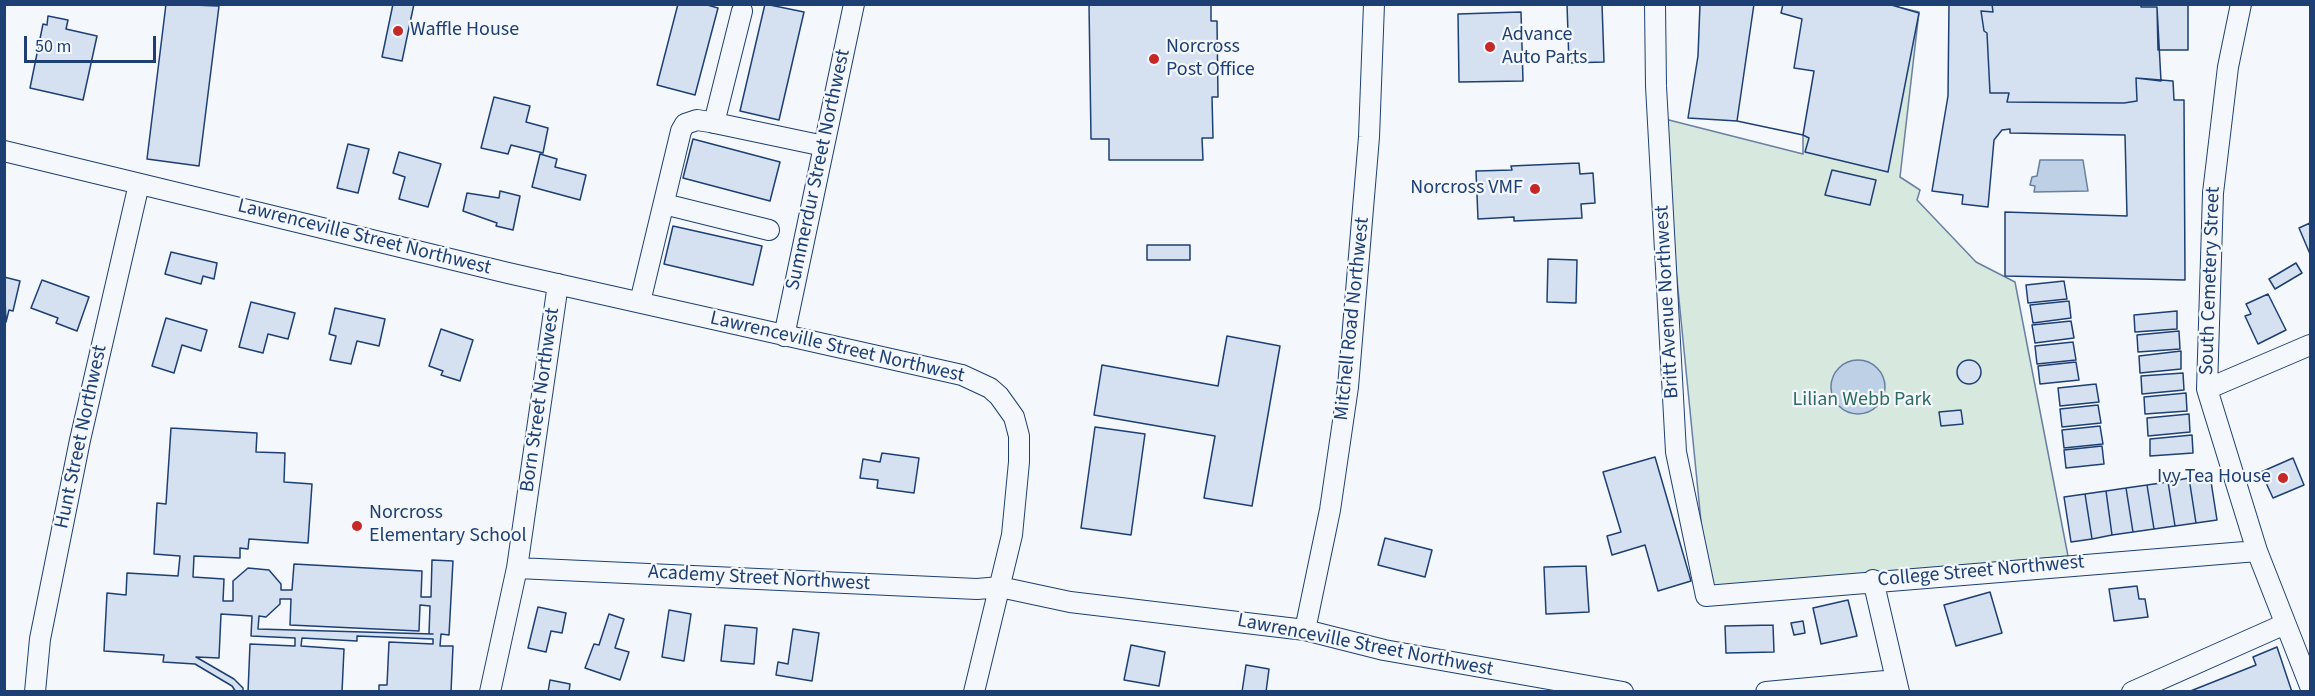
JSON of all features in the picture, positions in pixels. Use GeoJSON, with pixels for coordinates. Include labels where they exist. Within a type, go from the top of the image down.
{"type":"FeatureCollection","features":[{"type":"Feature","properties":{"kind":"street","name":"Summerdur Street Northwest"},"geometry":{"type":"LineString","coordinates":[[784,336],[854,4]]}},
{"type":"Feature","properties":{"kind":"street","name":"Mitchell Road Northwest"},"geometry":{"type":"LineString","coordinates":[[1305,630],[1330,510],[1348,387],[1369,137],[1374,4]]}},
{"type":"Feature","properties":{"kind":"street","name":"Britt Avenue Northwest"},"geometry":{"type":"LineString","coordinates":[[1655,4],[1656,86],[1676,452],[1706,596]]}},
{"type":"Feature","properties":{"kind":"street","name":"South Cemetery Street"},"geometry":{"type":"LineString","coordinates":[[2241,4],[2228,67],[2213,194],[2207,389],[2257,550],[2310,686]]}},
{"type":"Feature","properties":{"kind":"street"},"geometry":{"type":"LineString","coordinates":[[714,123],[742,11]]}},
{"type":"Feature","properties":{"kind":"street"},"geometry":{"type":"LineString","coordinates":[[640,302],[681,131],[685,124],[697,120],[824,146]]}},
{"type":"Feature","properties":{"kind":"street","name":"Lawrenceville Street Northwest"},"geometry":{"type":"LineString","coordinates":[[4,151],[558,284],[962,375],[990,388],[999,396],[1014,417],[1019,446],[1012,535],[1000,587],[1070,602],[1305,630],[1396,652],[1623,692]]}},
{"type":"Feature","properties":{"kind":"street","name":"Hunt Street Northwest"},"geometry":{"type":"LineString","coordinates":[[35,692],[40,639],[80,440],[139,184]]}},
{"type":"Feature","properties":{"kind":"street"},"geometry":{"type":"LineString","coordinates":[[664,204],[769,230]]}},
{"type":"Feature","properties":{"kind":"street","name":"Born Street Northwest"},"geometry":{"type":"LineString","coordinates":[[490,692],[517,568],[558,284]]}},
{"type":"Feature","properties":{"kind":"street"},"geometry":{"type":"LineString","coordinates":[[2207,389],[2310,345]]}},
{"type":"Feature","properties":{"kind":"street","name":"College Street Northwest"},"geometry":{"type":"LineString","coordinates":[[1706,596],[1873,580],[2257,550]]}},
{"type":"Feature","properties":{"kind":"street","name":"Academy Street Northwest"},"geometry":{"type":"LineString","coordinates":[[517,568],[977,589],[1000,587]]}},
{"type":"Feature","properties":{"kind":"street"},"geometry":{"type":"LineString","coordinates":[[1766,692],[1898,686],[1873,580]]}},
{"type":"Feature","properties":{"kind":"street"},"geometry":{"type":"LineString","coordinates":[[974,692],[1000,587]]}},
{"type":"Feature","properties":{"kind":"street"},"geometry":{"type":"LineString","coordinates":[[2132,692],[2285,624]]}},
{"type":"Feature","properties":{"kind":"green space","name":"Lilian Webb Park"},"geometry":{"type":"Polygon","coordinates":[[[1889,5],[1919,12],[1900,177],[1920,190],[1917,200],[1976,262],[2015,282],[2068,556],[1708,592],[1661,118],[1803,154],[1803,135],[1889,5]]]}},
{"type":"Feature","properties":{"kind":"water"},"geometry":{"type":"Polygon","coordinates":[[[2040,160],[2083,160],[2088,191],[2034,192],[2035,186],[2030,185],[2032,177],[2037,176],[2040,160]]]}},
{"type":"Feature","properties":{"kind":"water"},"geometry":{"type":"Polygon","coordinates":[[[1858,360],[1868,362],[1877,368],[1883,377],[1885,387],[1883,397],[1877,406],[1868,412],[1858,414],[1848,412],[1839,406],[1833,397],[1831,387],[1833,377],[1839,368],[1848,362],[1858,360]]]}},
{"type":"Feature","properties":{"kind":"building"},"geometry":{"type":"Polygon","coordinates":[[[166,4],[219,6],[199,166],[147,159],[166,4]]]}},
{"type":"Feature","properties":{"kind":"building","name":"Waffle House"},"geometry":{"type":"Polygon","coordinates":[[[393,4],[414,4],[402,61],[382,57],[393,4]]]}},
{"type":"Feature","properties":{"kind":"building"},"geometry":{"type":"Polygon","coordinates":[[[678,4],[704,4],[718,8],[695,95],[657,85],[678,4]]]}},
{"type":"Feature","properties":{"kind":"building"},"geometry":{"type":"Polygon","coordinates":[[[765,4],[804,12],[779,120],[740,111],[765,4]]]}},
{"type":"Feature","properties":{"kind":"building","name":"Norcross Post Office"},"geometry":{"type":"Polygon","coordinates":[[[1089,4],[1211,4],[1211,21],[1217,21],[1218,97],[1212,97],[1213,138],[1202,138],[1203,160],[1109,160],[1109,139],[1091,139],[1089,4]]]}},
{"type":"Feature","properties":{"kind":"building"},"geometry":{"type":"Polygon","coordinates":[[[1567,4],[1602,4],[1604,62],[1569,63],[1567,4]]]}},
{"type":"Feature","properties":{"kind":"building"},"geometry":{"type":"Polygon","coordinates":[[[1700,4],[1783,4],[1781,13],[1802,19],[1794,68],[1814,71],[1803,135],[1737,121],[1688,118],[1698,56],[1700,4]]]}},
{"type":"Feature","properties":{"kind":"building"},"geometry":{"type":"Polygon","coordinates":[[[1754,4],[1888,4],[1919,13],[1888,172],[1805,152],[1809,138],[1803,135],[1737,121],[1754,4]]]}},
{"type":"Feature","properties":{"kind":"building"},"geometry":{"type":"Polygon","coordinates":[[[1949,4],[1992,4],[1993,12],[1981,11],[1984,31],[1987,33],[1990,93],[2009,93],[2007,102],[2124,103],[2137,101],[2136,78],[2173,81],[2174,100],[2184,100],[2185,280],[2005,276],[2005,212],[2127,216],[2125,135],[2010,133],[2010,129],[2002,130],[1994,140],[1988,207],[1962,204],[1963,195],[1932,191],[1948,96],[1949,4]]]}},
{"type":"Feature","properties":{"kind":"building"},"geometry":{"type":"Polygon","coordinates":[[[1992,4],[2141,4],[2141,7],[2157,7],[2161,81],[2136,78],[2137,101],[2124,103],[2007,102],[2009,93],[1990,93],[1987,33],[1984,31],[1981,11],[1993,12],[1992,4]]]}},
{"type":"Feature","properties":{"kind":"building"},"geometry":{"type":"Polygon","coordinates":[[[2141,4],[2188,4],[2188,50],[2158,50],[2157,7],[2141,7],[2141,4]]]}},
{"type":"Feature","properties":{"kind":"building","name":"Advance Auto Parts"},"geometry":{"type":"Polygon","coordinates":[[[1521,12],[1523,81],[1459,82],[1458,14],[1521,12]]]}},
{"type":"Feature","properties":{"kind":"building"},"geometry":{"type":"Polygon","coordinates":[[[48,16],[68,20],[66,29],[97,36],[83,100],[30,88],[43,24],[47,25],[48,16]]]}},
{"type":"Feature","properties":{"kind":"building"},"geometry":{"type":"Polygon","coordinates":[[[494,97],[530,106],[526,122],[548,128],[543,153],[511,145],[508,154],[481,148],[494,97]]]}},
{"type":"Feature","properties":{"kind":"building"},"geometry":{"type":"Polygon","coordinates":[[[693,139],[780,162],[770,201],[683,178],[693,139]]]}},
{"type":"Feature","properties":{"kind":"building"},"geometry":{"type":"Polygon","coordinates":[[[348,144],[369,149],[358,193],[337,188],[348,144]]]}},
{"type":"Feature","properties":{"kind":"building"},"geometry":{"type":"Polygon","coordinates":[[[399,152],[441,164],[428,207],[399,199],[405,177],[393,173],[399,152]]]}},
{"type":"Feature","properties":{"kind":"building"},"geometry":{"type":"Polygon","coordinates":[[[540,154],[557,159],[555,167],[586,175],[580,200],[532,187],[540,154]]]}},
{"type":"Feature","properties":{"kind":"building","name":"Norcross VMF"},"geometry":{"type":"Polygon","coordinates":[[[1579,163],[1580,174],[1593,173],[1595,203],[1581,204],[1582,218],[1514,221],[1514,217],[1478,219],[1476,171],[1512,170],[1511,166],[1579,163]]]}},
{"type":"Feature","properties":{"kind":"building"},"geometry":{"type":"Polygon","coordinates":[[[1832,170],[1876,180],[1870,205],[1825,195],[1832,170]]]}},
{"type":"Feature","properties":{"kind":"building"},"geometry":{"type":"Polygon","coordinates":[[[500,191],[520,196],[513,230],[496,226],[497,223],[463,211],[467,193],[499,198],[500,191]]]}},
{"type":"Feature","properties":{"kind":"building"},"geometry":{"type":"Polygon","coordinates":[[[2310,223],[2310,254],[2299,228],[2310,223]]]}},
{"type":"Feature","properties":{"kind":"building"},"geometry":{"type":"Polygon","coordinates":[[[673,226],[762,246],[753,285],[664,264],[673,226]]]}},
{"type":"Feature","properties":{"kind":"building"},"geometry":{"type":"Polygon","coordinates":[[[1147,245],[1190,245],[1190,260],[1147,260],[1147,245]]]}},
{"type":"Feature","properties":{"kind":"building"},"geometry":{"type":"Polygon","coordinates":[[[171,252],[217,263],[214,279],[203,276],[201,284],[165,274],[171,252]]]}},
{"type":"Feature","properties":{"kind":"building"},"geometry":{"type":"Polygon","coordinates":[[[1548,259],[1577,260],[1576,303],[1547,302],[1548,259]]]}},
{"type":"Feature","properties":{"kind":"building"},"geometry":{"type":"Polygon","coordinates":[[[2296,263],[2302,273],[2275,289],[2269,279],[2296,263]]]}},
{"type":"Feature","properties":{"kind":"building"},"geometry":{"type":"Polygon","coordinates":[[[4,277],[20,281],[13,311],[9,310],[6,322],[4,277]]]}},
{"type":"Feature","properties":{"kind":"building"},"geometry":{"type":"Polygon","coordinates":[[[42,280],[89,297],[77,331],[56,323],[58,318],[31,308],[42,280]]]}},
{"type":"Feature","properties":{"kind":"building"},"geometry":{"type":"Polygon","coordinates":[[[2064,281],[2067,299],[2028,303],[2026,285],[2064,281]]]}},
{"type":"Feature","properties":{"kind":"building"},"geometry":{"type":"Polygon","coordinates":[[[2268,294],[2286,330],[2258,344],[2245,316],[2251,314],[2246,304],[2268,294]]]}},
{"type":"Feature","properties":{"kind":"building"},"geometry":{"type":"Polygon","coordinates":[[[2069,301],[2071,318],[2033,323],[2030,305],[2069,301]]]}},
{"type":"Feature","properties":{"kind":"building"},"geometry":{"type":"Polygon","coordinates":[[[251,302],[295,313],[288,339],[268,334],[263,353],[239,347],[251,302]]]}},
{"type":"Feature","properties":{"kind":"building"},"geometry":{"type":"Polygon","coordinates":[[[335,308],[385,319],[379,346],[357,341],[351,364],[330,360],[336,336],[329,334],[335,308]]]}},
{"type":"Feature","properties":{"kind":"building"},"geometry":{"type":"Polygon","coordinates":[[[2177,311],[2177,329],[2135,332],[2134,315],[2177,311]]]}},
{"type":"Feature","properties":{"kind":"building"},"geometry":{"type":"Polygon","coordinates":[[[166,318],[207,330],[201,351],[182,345],[174,373],[152,366],[166,318]]]}},
{"type":"Feature","properties":{"kind":"building"},"geometry":{"type":"Polygon","coordinates":[[[2071,321],[2074,338],[2035,343],[2032,325],[2071,321]]]}},
{"type":"Feature","properties":{"kind":"building"},"geometry":{"type":"Polygon","coordinates":[[[441,329],[473,340],[460,381],[441,375],[443,371],[429,366],[441,329]]]}},
{"type":"Feature","properties":{"kind":"building"},"geometry":{"type":"Polygon","coordinates":[[[2179,331],[2180,349],[2138,352],[2137,335],[2179,331]]]}},
{"type":"Feature","properties":{"kind":"building"},"geometry":{"type":"Polygon","coordinates":[[[1227,336],[1280,346],[1252,506],[1204,498],[1215,436],[1094,415],[1102,365],[1218,386],[1227,336]]]}},
{"type":"Feature","properties":{"kind":"building"},"geometry":{"type":"Polygon","coordinates":[[[2073,342],[2076,360],[2037,364],[2035,346],[2073,342]]]}},
{"type":"Feature","properties":{"kind":"building"},"geometry":{"type":"Polygon","coordinates":[[[2181,351],[2181,369],[2140,373],[2139,356],[2181,351]]]}},
{"type":"Feature","properties":{"kind":"building"},"geometry":{"type":"Polygon","coordinates":[[[1969,360],[1974,361],[1980,367],[1980,377],[1974,383],[1969,384],[1964,383],[1958,377],[1957,372],[1958,367],[1964,361],[1969,360]]]}},
{"type":"Feature","properties":{"kind":"building"},"geometry":{"type":"Polygon","coordinates":[[[2076,362],[2079,380],[2040,384],[2038,366],[2076,362]]]}},
{"type":"Feature","properties":{"kind":"building"},"geometry":{"type":"Polygon","coordinates":[[[2183,373],[2184,390],[2142,394],[2141,376],[2183,373]]]}},
{"type":"Feature","properties":{"kind":"building"},"geometry":{"type":"Polygon","coordinates":[[[2096,384],[2099,402],[2060,406],[2058,388],[2096,384]]]}},
{"type":"Feature","properties":{"kind":"building"},"geometry":{"type":"Polygon","coordinates":[[[2186,393],[2187,411],[2145,414],[2144,397],[2186,393]]]}},
{"type":"Feature","properties":{"kind":"building"},"geometry":{"type":"Polygon","coordinates":[[[2098,405],[2101,423],[2062,427],[2060,409],[2098,405]]]}},
{"type":"Feature","properties":{"kind":"building"},"geometry":{"type":"Polygon","coordinates":[[[1961,410],[1963,424],[1941,426],[1939,412],[1961,410]]]}},
{"type":"Feature","properties":{"kind":"building"},"geometry":{"type":"Polygon","coordinates":[[[2189,414],[2190,432],[2148,436],[2147,418],[2189,414]]]}},
{"type":"Feature","properties":{"kind":"building"},"geometry":{"type":"Polygon","coordinates":[[[2100,426],[2103,444],[2064,448],[2062,430],[2100,426]]]}},
{"type":"Feature","properties":{"kind":"building"},"geometry":{"type":"Polygon","coordinates":[[[1095,427],[1145,434],[1131,535],[1081,528],[1095,427]]]}},
{"type":"Feature","properties":{"kind":"building"},"geometry":{"type":"Polygon","coordinates":[[[171,428],[257,433],[256,452],[285,453],[284,482],[312,484],[308,543],[249,539],[248,549],[240,548],[240,558],[194,556],[193,577],[224,579],[223,601],[233,601],[233,581],[248,568],[269,570],[281,584],[281,590],[292,590],[294,564],[422,571],[421,597],[431,597],[432,560],[453,561],[449,635],[441,634],[440,646],[453,646],[451,692],[379,692],[379,685],[387,685],[389,642],[433,644],[433,639],[357,636],[357,641],[302,638],[301,646],[344,649],[342,692],[248,692],[250,644],[295,646],[295,638],[251,636],[252,616],[221,614],[219,658],[196,657],[234,679],[243,688],[243,692],[236,692],[232,686],[195,664],[163,662],[164,655],[104,651],[107,593],[126,595],[127,573],[178,576],[180,556],[154,554],[157,503],[166,504],[171,428]],[[280,599],[280,604],[266,617],[259,616],[258,629],[429,634],[430,606],[420,605],[419,631],[290,625],[291,599],[280,599]]]}},
{"type":"Feature","properties":{"kind":"building"},"geometry":{"type":"Polygon","coordinates":[[[2192,435],[2193,453],[2150,456],[2150,439],[2192,435]]]}},
{"type":"Feature","properties":{"kind":"building"},"geometry":{"type":"Polygon","coordinates":[[[2102,446],[2104,464],[2066,468],[2064,450],[2102,446]]]}},
{"type":"Feature","properties":{"kind":"building"},"geometry":{"type":"Polygon","coordinates":[[[882,453],[919,458],[914,493],[877,488],[878,480],[860,478],[863,459],[880,462],[882,453]]]}},
{"type":"Feature","properties":{"kind":"building"},"geometry":{"type":"Polygon","coordinates":[[[1655,457],[1691,581],[1658,591],[1645,545],[1612,555],[1607,536],[1621,532],[1603,472],[1655,457]]]}},
{"type":"Feature","properties":{"kind":"building","name":"Ivy Tea House"},"geometry":{"type":"Polygon","coordinates":[[[2293,458],[2304,485],[2273,498],[2261,472],[2293,458]]]}},
{"type":"Feature","properties":{"kind":"building"},"geometry":{"type":"Polygon","coordinates":[[[2210,475],[2217,520],[2196,523],[2189,478],[2210,475]]]}},
{"type":"Feature","properties":{"kind":"building"},"geometry":{"type":"Polygon","coordinates":[[[2189,478],[2196,523],[2175,526],[2168,482],[2189,478]]]}},
{"type":"Feature","properties":{"kind":"building"},"geometry":{"type":"Polygon","coordinates":[[[2168,482],[2175,526],[2154,529],[2147,485],[2168,482]]]}},
{"type":"Feature","properties":{"kind":"building"},"geometry":{"type":"Polygon","coordinates":[[[2147,485],[2154,529],[2133,532],[2126,488],[2147,485]]]}},
{"type":"Feature","properties":{"kind":"building"},"geometry":{"type":"Polygon","coordinates":[[[2126,488],[2133,532],[2112,535],[2106,491],[2126,488]]]}},
{"type":"Feature","properties":{"kind":"building"},"geometry":{"type":"Polygon","coordinates":[[[2106,491],[2112,535],[2092,539],[2085,494],[2106,491]]]}},
{"type":"Feature","properties":{"kind":"building"},"geometry":{"type":"Polygon","coordinates":[[[2085,494],[2092,539],[2071,542],[2064,497],[2085,494]]]}},
{"type":"Feature","properties":{"kind":"building"},"geometry":{"type":"Polygon","coordinates":[[[1385,538],[1432,550],[1425,577],[1378,565],[1385,538]]]}},
{"type":"Feature","properties":{"kind":"building"},"geometry":{"type":"Polygon","coordinates":[[[1586,566],[1589,612],[1546,614],[1544,567],[1586,566]]]}},
{"type":"Feature","properties":{"kind":"building"},"geometry":{"type":"Polygon","coordinates":[[[2137,586],[2139,599],[2145,599],[2148,617],[2114,621],[2109,589],[2137,586]]]}},
{"type":"Feature","properties":{"kind":"building"},"geometry":{"type":"Polygon","coordinates":[[[1990,592],[2002,633],[1956,646],[1944,605],[1990,592]]]}},
{"type":"Feature","properties":{"kind":"building"},"geometry":{"type":"Polygon","coordinates":[[[1848,600],[1857,636],[1821,644],[1813,608],[1848,600]]]}},
{"type":"Feature","properties":{"kind":"building"},"geometry":{"type":"Polygon","coordinates":[[[538,607],[566,613],[562,633],[551,631],[546,652],[528,648],[538,607]]]}},
{"type":"Feature","properties":{"kind":"building"},"geometry":{"type":"Polygon","coordinates":[[[669,610],[691,614],[684,661],[662,657],[669,610]]]}},
{"type":"Feature","properties":{"kind":"building"},"geometry":{"type":"Polygon","coordinates":[[[609,614],[624,619],[615,648],[629,652],[620,680],[585,668],[594,644],[599,645],[609,614]]]}},
{"type":"Feature","properties":{"kind":"building"},"geometry":{"type":"Polygon","coordinates":[[[1803,621],[1805,633],[1794,635],[1791,623],[1803,621]]]}},
{"type":"Feature","properties":{"kind":"building"},"geometry":{"type":"Polygon","coordinates":[[[725,625],[757,628],[754,664],[721,661],[725,625]]]}},
{"type":"Feature","properties":{"kind":"building"},"geometry":{"type":"Polygon","coordinates":[[[1773,625],[1774,652],[1726,653],[1725,626],[1773,625]]]}},
{"type":"Feature","properties":{"kind":"building"},"geometry":{"type":"Polygon","coordinates":[[[793,629],[819,633],[812,681],[776,675],[778,662],[788,664],[793,629]]]}},
{"type":"Feature","properties":{"kind":"building"},"geometry":{"type":"Polygon","coordinates":[[[1131,645],[1165,652],[1159,686],[1124,680],[1131,645]]]}},
{"type":"Feature","properties":{"kind":"building"},"geometry":{"type":"Polygon","coordinates":[[[2277,647],[2292,692],[2188,692],[2256,665],[2253,657],[2277,647]]]}},
{"type":"Feature","properties":{"kind":"building"},"geometry":{"type":"Polygon","coordinates":[[[1246,665],[1269,669],[1266,692],[1242,692],[1246,665]]]}},
{"type":"Feature","properties":{"kind":"building"},"geometry":{"type":"Polygon","coordinates":[[[550,680],[570,684],[569,692],[548,692],[550,680]]]}},
{"type":"Feature","properties":{"kind":"place","name":"Waffle House"},"geometry":{"type":"Point","coordinates":[398,31]}},
{"type":"Feature","properties":{"kind":"place","name":"Advance Auto Parts"},"geometry":{"type":"Point","coordinates":[1490,47]}},
{"type":"Feature","properties":{"kind":"place","name":"Norcross Post Office"},"geometry":{"type":"Point","coordinates":[1154,59]}},
{"type":"Feature","properties":{"kind":"place","name":"Norcross VMF"},"geometry":{"type":"Point","coordinates":[1535,189]}},
{"type":"Feature","properties":{"kind":"place","name":"Ivy Tea House"},"geometry":{"type":"Point","coordinates":[2283,478]}},
{"type":"Feature","properties":{"kind":"place","name":"Norcross Elementary School"},"geometry":{"type":"Point","coordinates":[357,526]}}]}
